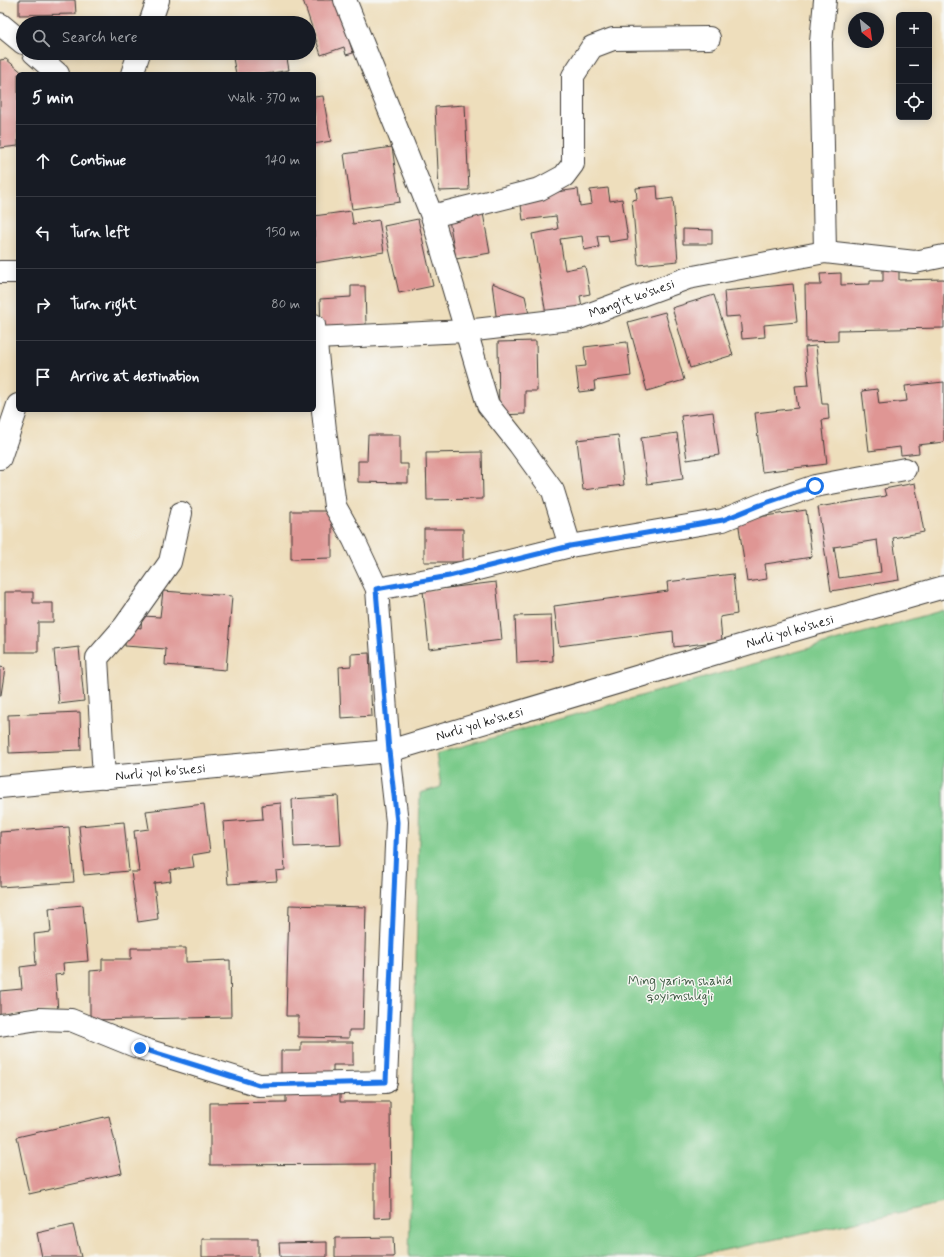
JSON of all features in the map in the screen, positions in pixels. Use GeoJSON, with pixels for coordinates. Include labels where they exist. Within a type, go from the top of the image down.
{"type":"FeatureCollection","features":[{"type":"Feature","properties":{"kind":"street"},"geometry":{"type":"LineString","coordinates":[[152,16],[158,0]]}},
{"type":"Feature","properties":{"kind":"street"},"geometry":{"type":"LineString","coordinates":[[346,0],[432,216],[488,405],[519,444],[553,491],[570,546]]}},
{"type":"Feature","properties":{"kind":"street"},"geometry":{"type":"LineString","coordinates":[[825,0],[821,42],[825,252]]}},
{"type":"Feature","properties":{"kind":"street"},"geometry":{"type":"LineString","coordinates":[[0,24],[16,37]]}},
{"type":"Feature","properties":{"kind":"street"},"geometry":{"type":"LineString","coordinates":[[432,216],[540,189],[564,176],[573,164],[573,76],[592,47],[613,39],[709,38]]}},
{"type":"Feature","properties":{"kind":"street"},"geometry":{"type":"LineString","coordinates":[[42,60],[56,72]]}},
{"type":"Feature","properties":{"kind":"street"},"geometry":{"type":"LineString","coordinates":[[133,72],[137,60]]}},
{"type":"Feature","properties":{"kind":"street","name":"Mang'it ko'shesi"},"geometry":{"type":"LineString","coordinates":[[316,332],[466,331],[579,318],[688,278],[825,252],[915,262],[944,256]]}},
{"type":"Feature","properties":{"kind":"street"},"geometry":{"type":"LineString","coordinates":[[0,272],[16,272]]}},
{"type":"Feature","properties":{"kind":"street"},"geometry":{"type":"LineString","coordinates":[[0,1025],[40,1019],[71,1020],[140,1048],[259,1085],[386,1082],[397,822],[389,751],[376,589],[354,540],[335,506],[324,430],[316,343]]}},
{"type":"Feature","properties":{"kind":"street"},"geometry":{"type":"LineString","coordinates":[[0,458],[16,411]]}},
{"type":"Feature","properties":{"kind":"street"},"geometry":{"type":"LineString","coordinates":[[376,589],[449,576],[570,546],[723,520],[760,505],[815,486],[905,469]]}},
{"type":"Feature","properties":{"kind":"street"},"geometry":{"type":"LineString","coordinates":[[104,778],[97,658],[124,627],[170,562],[181,513]]}},
{"type":"Feature","properties":{"kind":"street","name":"Nurli yol ko'shesi"},"geometry":{"type":"LineString","coordinates":[[0,787],[389,751],[752,642],[944,588]]}},
{"type":"Feature","properties":{"kind":"green space","name":"Ming yarim shahid qoyimshlig'i"},"geometry":{"type":"Polygon","coordinates":[[[944,610],[944,1203],[692,1257],[409,1257],[420,793],[441,787],[436,754],[944,610]]]}},
{"type":"Feature","properties":{"kind":"building"},"geometry":{"type":"Polygon","coordinates":[[[19,0],[75,0],[76,14],[19,15],[19,0]]]}},
{"type":"Feature","properties":{"kind":"building"},"geometry":{"type":"Polygon","coordinates":[[[303,0],[336,0],[353,53],[346,55],[344,47],[321,55],[316,40],[316,16],[308,16],[303,0]]]}},
{"type":"Feature","properties":{"kind":"building"},"geometry":{"type":"Polygon","coordinates":[[[6,59],[22,72],[16,72],[16,146],[0,148],[0,60],[6,59]]]}},
{"type":"Feature","properties":{"kind":"building"},"geometry":{"type":"Polygon","coordinates":[[[233,60],[287,60],[289,70],[278,72],[236,72],[233,60]]]}},
{"type":"Feature","properties":{"kind":"building"},"geometry":{"type":"Polygon","coordinates":[[[323,96],[331,141],[316,144],[316,97],[323,96]]]}},
{"type":"Feature","properties":{"kind":"building"},"geometry":{"type":"Polygon","coordinates":[[[465,105],[469,190],[439,191],[435,107],[465,105]]]}},
{"type":"Feature","properties":{"kind":"building"},"geometry":{"type":"Polygon","coordinates":[[[392,147],[400,202],[352,209],[344,154],[392,147]]]}},
{"type":"Feature","properties":{"kind":"building"},"geometry":{"type":"Polygon","coordinates":[[[657,186],[658,200],[673,198],[678,261],[638,265],[632,200],[637,199],[636,188],[657,186]]]}},
{"type":"Feature","properties":{"kind":"building"},"geometry":{"type":"Polygon","coordinates":[[[608,188],[610,201],[622,199],[628,239],[609,242],[608,235],[597,236],[599,247],[584,250],[582,236],[560,239],[565,270],[585,266],[590,294],[580,296],[582,307],[546,314],[532,234],[558,229],[556,216],[523,220],[520,197],[578,189],[580,206],[592,204],[590,190],[608,188]]]}},
{"type":"Feature","properties":{"kind":"building"},"geometry":{"type":"Polygon","coordinates":[[[351,211],[353,224],[379,220],[384,252],[316,263],[316,216],[351,211]]]}},
{"type":"Feature","properties":{"kind":"building"},"geometry":{"type":"Polygon","coordinates":[[[483,213],[490,253],[456,259],[449,220],[483,213]]]}},
{"type":"Feature","properties":{"kind":"building"},"geometry":{"type":"Polygon","coordinates":[[[418,219],[433,286],[399,293],[384,226],[418,219]]]}},
{"type":"Feature","properties":{"kind":"building"},"geometry":{"type":"Polygon","coordinates":[[[683,229],[712,230],[712,244],[683,244],[683,229]]]}},
{"type":"Feature","properties":{"kind":"building"},"geometry":{"type":"Polygon","coordinates":[[[883,267],[899,267],[899,280],[944,279],[944,328],[838,330],[838,341],[806,342],[805,285],[821,285],[820,274],[841,273],[841,285],[870,284],[870,281],[883,281],[883,267]]]}},
{"type":"Feature","properties":{"kind":"building"},"geometry":{"type":"Polygon","coordinates":[[[492,283],[525,296],[530,319],[497,323],[492,283]]]}},
{"type":"Feature","properties":{"kind":"building"},"geometry":{"type":"Polygon","coordinates":[[[793,284],[797,322],[764,325],[765,337],[742,339],[740,316],[726,317],[724,291],[793,284]]]}},
{"type":"Feature","properties":{"kind":"building"},"geometry":{"type":"Polygon","coordinates":[[[351,286],[365,286],[366,325],[321,327],[320,299],[351,297],[351,286]]]}},
{"type":"Feature","properties":{"kind":"building"},"geometry":{"type":"Polygon","coordinates":[[[714,295],[733,355],[690,368],[672,308],[714,295]]]}},
{"type":"Feature","properties":{"kind":"building"},"geometry":{"type":"Polygon","coordinates":[[[665,312],[684,380],[647,391],[628,322],[665,312]]]}},
{"type":"Feature","properties":{"kind":"building"},"geometry":{"type":"Polygon","coordinates":[[[536,341],[537,391],[525,391],[525,414],[499,415],[498,342],[536,341]]]}},
{"type":"Feature","properties":{"kind":"building"},"geometry":{"type":"Polygon","coordinates":[[[627,342],[631,376],[594,381],[595,390],[579,392],[576,367],[586,366],[584,347],[627,342]]]}},
{"type":"Feature","properties":{"kind":"building"},"geometry":{"type":"Polygon","coordinates":[[[816,346],[822,404],[828,404],[829,419],[822,420],[827,464],[762,472],[755,413],[798,408],[795,386],[809,385],[805,347],[816,346]]]}},
{"type":"Feature","properties":{"kind":"building"},"geometry":{"type":"Polygon","coordinates":[[[944,382],[944,442],[918,445],[919,453],[901,455],[900,447],[869,451],[862,391],[877,389],[879,404],[907,401],[905,386],[944,382]]]}},
{"type":"Feature","properties":{"kind":"building"},"geometry":{"type":"Polygon","coordinates":[[[713,412],[719,455],[687,460],[681,416],[713,412]]]}},
{"type":"Feature","properties":{"kind":"building"},"geometry":{"type":"Polygon","coordinates":[[[677,433],[683,479],[647,484],[641,438],[677,433]]]}},
{"type":"Feature","properties":{"kind":"building"},"geometry":{"type":"Polygon","coordinates":[[[368,435],[400,435],[400,464],[408,464],[408,483],[358,482],[358,461],[367,461],[368,435]]]}},
{"type":"Feature","properties":{"kind":"building"},"geometry":{"type":"Polygon","coordinates":[[[618,435],[624,485],[583,490],[577,440],[618,435]]]}},
{"type":"Feature","properties":{"kind":"building"},"geometry":{"type":"Polygon","coordinates":[[[482,452],[483,499],[427,500],[426,453],[482,452]]]}},
{"type":"Feature","properties":{"kind":"building"},"geometry":{"type":"Polygon","coordinates":[[[915,483],[924,532],[893,538],[899,580],[831,591],[818,507],[886,496],[884,489],[915,483]],[[877,540],[834,547],[839,578],[881,572],[877,540]]]}},
{"type":"Feature","properties":{"kind":"building"},"geometry":{"type":"Polygon","coordinates":[[[806,510],[812,557],[765,564],[767,579],[747,582],[738,520],[806,510]]]}},
{"type":"Feature","properties":{"kind":"building"},"geometry":{"type":"Polygon","coordinates":[[[291,511],[332,511],[332,558],[291,559],[291,511]]]}},
{"type":"Feature","properties":{"kind":"building"},"geometry":{"type":"Polygon","coordinates":[[[424,529],[463,529],[463,562],[424,562],[424,529]]]}},
{"type":"Feature","properties":{"kind":"building"},"geometry":{"type":"Polygon","coordinates":[[[733,574],[737,614],[720,617],[722,641],[674,647],[673,631],[559,646],[554,606],[668,591],[667,582],[733,574]]]}},
{"type":"Feature","properties":{"kind":"building"},"geometry":{"type":"Polygon","coordinates":[[[496,582],[502,640],[429,649],[423,591],[496,582]]]}},
{"type":"Feature","properties":{"kind":"building"},"geometry":{"type":"Polygon","coordinates":[[[163,591],[232,596],[226,670],[165,665],[166,649],[125,646],[126,626],[141,628],[142,616],[160,617],[163,591]]]}},
{"type":"Feature","properties":{"kind":"building"},"geometry":{"type":"Polygon","coordinates":[[[5,592],[33,592],[33,603],[53,603],[53,622],[38,622],[38,652],[5,652],[5,592]]]}},
{"type":"Feature","properties":{"kind":"building"},"geometry":{"type":"Polygon","coordinates":[[[551,615],[553,661],[517,663],[515,616],[551,615]]]}},
{"type":"Feature","properties":{"kind":"building"},"geometry":{"type":"Polygon","coordinates":[[[79,647],[84,701],[59,704],[54,650],[79,647]]]}},
{"type":"Feature","properties":{"kind":"building"},"geometry":{"type":"Polygon","coordinates":[[[369,653],[372,716],[341,718],[339,667],[351,666],[351,654],[369,653]]]}},
{"type":"Feature","properties":{"kind":"building"},"geometry":{"type":"Polygon","coordinates":[[[0,667],[5,668],[1,695],[0,695],[0,667]]]}},
{"type":"Feature","properties":{"kind":"building"},"geometry":{"type":"Polygon","coordinates":[[[80,712],[81,750],[9,753],[8,715],[80,712]]]}},
{"type":"Feature","properties":{"kind":"building"},"geometry":{"type":"Polygon","coordinates":[[[338,796],[341,845],[294,847],[292,799],[338,796]]]}},
{"type":"Feature","properties":{"kind":"building"},"geometry":{"type":"Polygon","coordinates":[[[281,803],[285,870],[276,871],[277,881],[228,884],[223,822],[263,819],[262,805],[281,803]]]}},
{"type":"Feature","properties":{"kind":"building"},"geometry":{"type":"Polygon","coordinates":[[[204,804],[210,852],[192,855],[194,867],[170,870],[171,881],[154,883],[158,919],[138,922],[131,872],[139,872],[134,831],[149,829],[146,811],[204,804]]]}},
{"type":"Feature","properties":{"kind":"building"},"geometry":{"type":"Polygon","coordinates":[[[124,822],[129,871],[84,875],[79,826],[124,822]]]}},
{"type":"Feature","properties":{"kind":"building"},"geometry":{"type":"Polygon","coordinates":[[[69,827],[74,882],[0,887],[0,832],[69,827]]]}},
{"type":"Feature","properties":{"kind":"building"},"geometry":{"type":"Polygon","coordinates":[[[83,905],[88,961],[63,963],[64,974],[55,975],[58,1010],[0,1016],[0,991],[22,989],[20,967],[36,965],[34,934],[51,932],[49,908],[83,905]]]}},
{"type":"Feature","properties":{"kind":"building"},"geometry":{"type":"Polygon","coordinates":[[[289,905],[366,907],[363,1030],[349,1030],[349,1038],[298,1037],[298,1016],[286,1016],[289,905]]]}},
{"type":"Feature","properties":{"kind":"building"},"geometry":{"type":"Polygon","coordinates":[[[131,948],[186,948],[186,962],[230,960],[231,1017],[90,1020],[90,971],[102,970],[102,959],[131,959],[131,948]]]}},
{"type":"Feature","properties":{"kind":"building"},"geometry":{"type":"Polygon","coordinates":[[[301,1042],[353,1042],[353,1065],[333,1065],[333,1081],[281,1075],[281,1051],[301,1051],[301,1042]]]}},
{"type":"Feature","properties":{"kind":"building"},"geometry":{"type":"Polygon","coordinates":[[[286,1087],[340,1087],[340,1102],[390,1102],[391,1217],[374,1218],[374,1164],[210,1165],[210,1103],[286,1102],[286,1087]]]}},
{"type":"Feature","properties":{"kind":"building"},"geometry":{"type":"Polygon","coordinates":[[[109,1116],[122,1173],[29,1194],[17,1137],[109,1116]]]}},
{"type":"Feature","properties":{"kind":"building"},"geometry":{"type":"Polygon","coordinates":[[[73,1225],[81,1257],[42,1257],[37,1233],[73,1225]]]}},
{"type":"Feature","properties":{"kind":"building"},"geometry":{"type":"Polygon","coordinates":[[[393,1237],[394,1257],[335,1257],[335,1238],[393,1237]]]}},
{"type":"Feature","properties":{"kind":"building"},"geometry":{"type":"Polygon","coordinates":[[[202,1239],[258,1239],[258,1257],[202,1257],[202,1239]]]}},
{"type":"Feature","properties":{"kind":"building"},"geometry":{"type":"Polygon","coordinates":[[[327,1242],[327,1257],[280,1257],[279,1243],[327,1242]]]}},
{"type":"Feature","properties":{"kind":"route"},"geometry":{"type":"LineString","coordinates":[[140,1048],[259,1085],[386,1082],[397,822],[389,751],[376,589],[449,576],[570,546],[723,520],[760,505],[815,486]]}}]}
